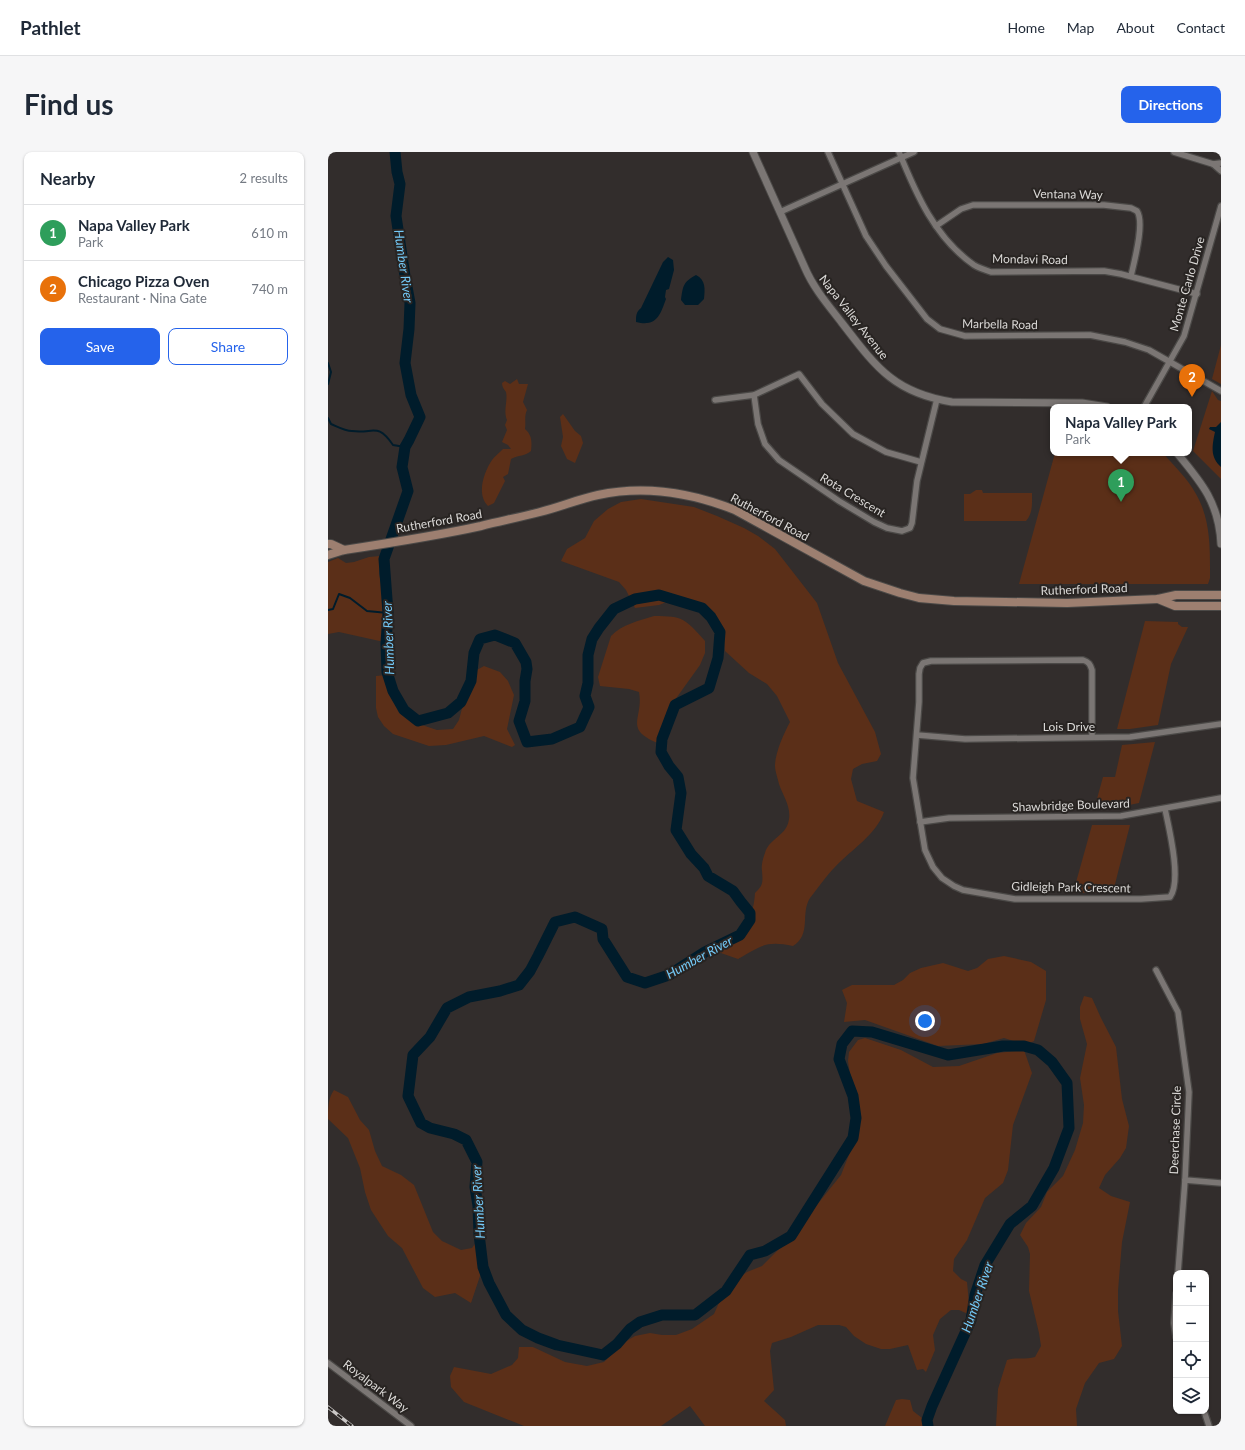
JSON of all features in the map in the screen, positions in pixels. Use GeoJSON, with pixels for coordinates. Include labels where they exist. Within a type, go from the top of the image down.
{"type":"FeatureCollection","features":[{"type":"Feature","properties":{"kind":"main road","name":"Rutherford Road"},"geometry":{"type":"LineString","coordinates":[[328,555],[344,550],[463,530],[540,512],[599,495],[628,491],[659,491],[694,496],[735,510],[864,581],[919,598],[954,601],[1067,603],[1158,599],[1176,595],[1221,595]]}},
{"type":"Feature","properties":{"kind":"main road"},"geometry":{"type":"LineString","coordinates":[[328,544],[344,550]]}},
{"type":"Feature","properties":{"kind":"main road","name":"Rutherford Road"},"geometry":{"type":"LineString","coordinates":[[1158,599],[1175,606],[1221,606]]}},
{"type":"Feature","properties":{"kind":"street","name":"Napa Valley Avenue"},"geometry":{"type":"LineString","coordinates":[[753,152],[814,286],[875,364],[892,379],[916,393],[937,400],[962,403],[1088,404]]}},
{"type":"Feature","properties":{"kind":"street","name":"Marbella Road"},"geometry":{"type":"LineString","coordinates":[[828,152],[866,236],[882,260],[927,319],[940,329],[965,336],[1090,335],[1125,342],[1149,350],[1221,392]]}},
{"type":"Feature","properties":{"kind":"street"},"geometry":{"type":"LineString","coordinates":[[780,212],[842,184],[900,155],[914,152]]}},
{"type":"Feature","properties":{"kind":"street"},"geometry":{"type":"LineString","coordinates":[[1174,152],[1213,164],[1221,171]]}},
{"type":"Feature","properties":{"kind":"street","name":"Mondavi Road"},"geometry":{"type":"LineString","coordinates":[[900,155],[926,212],[954,249],[975,266],[991,272],[1104,271],[1131,276],[1196,294]]}},
{"type":"Feature","properties":{"kind":"street"},"geometry":{"type":"LineString","coordinates":[[1213,164],[1221,163]]}},
{"type":"Feature","properties":{"kind":"street","name":"Ventana Way"},"geometry":{"type":"LineString","coordinates":[[936,226],[961,209],[973,205],[1099,205],[1131,208],[1137,211],[1140,220],[1137,248],[1131,276]]}},
{"type":"Feature","properties":{"kind":"street","name":"Monte Carlo Drive"},"geometry":{"type":"LineString","coordinates":[[1146,404],[1184,336],[1221,206]]}},
{"type":"Feature","properties":{"kind":"street"},"geometry":{"type":"LineString","coordinates":[[715,400],[754,395],[799,374],[822,404],[853,434],[886,452],[921,462]]}},
{"type":"Feature","properties":{"kind":"street","name":"Rota Crescent"},"geometry":{"type":"LineString","coordinates":[[754,395],[758,424],[765,444],[779,460],[839,501],[874,522],[888,528],[902,531],[910,528],[912,523],[917,481],[937,400]]}},
{"type":"Feature","properties":{"kind":"street"},"geometry":{"type":"LineString","coordinates":[[1179,456],[1209,495],[1218,520],[1221,544]]}},
{"type":"Feature","properties":{"kind":"street","name":"Gidleigh Park Crescent"},"geometry":{"type":"LineString","coordinates":[[1092,737],[1092,670],[1090,665],[1083,660],[931,661],[923,663],[919,674],[917,735],[913,778],[925,850],[933,867],[946,881],[963,890],[993,896],[1025,899],[1170,897],[1174,890],[1174,871],[1165,809]]}},
{"type":"Feature","properties":{"kind":"street","name":"Lois Drive"},"geometry":{"type":"LineString","coordinates":[[917,735],[965,739],[1130,737],[1221,724]]}},
{"type":"Feature","properties":{"kind":"street","name":"Shawbridge Boulevard"},"geometry":{"type":"LineString","coordinates":[[920,822],[949,818],[1121,816],[1221,798]]}},
{"type":"Feature","properties":{"kind":"street","name":"Deerchase Circle"},"geometry":{"type":"LineString","coordinates":[[1156,970],[1178,1012],[1189,1092],[1185,1180],[1178,1270]]}},
{"type":"Feature","properties":{"kind":"street"},"geometry":{"type":"LineString","coordinates":[[1185,1180],[1221,1183]]}},
{"type":"Feature","properties":{"kind":"street","name":"Royalpark Way"},"geometry":{"type":"LineString","coordinates":[[328,1363],[411,1426]]}},
{"type":"Feature","properties":{"kind":"street"},"geometry":{"type":"LineString","coordinates":[[1205,1414],[1209,1426]]}},
{"type":"Feature","properties":{"kind":"shaded area"},"geometry":{"type":"Polygon","coordinates":[[[1221,345],[1221,384],[1212,379],[1221,345]]]}},
{"type":"Feature","properties":{"kind":"shaded area"},"geometry":{"type":"Polygon","coordinates":[[[517,379],[519,384],[528,384],[523,402],[527,410],[525,417],[525,429],[531,439],[531,451],[527,454],[511,459],[508,474],[503,477],[505,481],[494,503],[488,506],[482,495],[482,483],[486,471],[492,460],[503,449],[511,449],[508,445],[502,442],[507,430],[505,425],[507,420],[505,413],[506,392],[502,383],[505,381],[510,384],[517,379]]]}},
{"type":"Feature","properties":{"kind":"shaded area"},"geometry":{"type":"Polygon","coordinates":[[[1212,391],[1218,400],[1221,401],[1221,479],[1193,451],[1212,391]]]}},
{"type":"Feature","properties":{"kind":"shaded area"},"geometry":{"type":"Polygon","coordinates":[[[563,414],[575,431],[581,436],[583,443],[575,463],[567,459],[561,446],[563,437],[560,417],[563,414]]]}},
{"type":"Feature","properties":{"kind":"shaded area"},"geometry":{"type":"Polygon","coordinates":[[[1054,456],[1166,456],[1193,488],[1201,504],[1205,514],[1210,546],[1210,578],[1208,584],[1019,584],[1054,456]]]}},
{"type":"Feature","properties":{"kind":"shaded area"},"geometry":{"type":"Polygon","coordinates":[[[976,490],[982,490],[983,493],[1032,493],[1032,508],[1030,515],[1026,521],[964,521],[964,494],[970,494],[976,490]]]}},
{"type":"Feature","properties":{"kind":"shaded area"},"geometry":{"type":"Polygon","coordinates":[[[641,499],[694,507],[744,528],[758,536],[775,549],[817,603],[838,663],[875,732],[881,754],[877,761],[862,764],[853,769],[851,779],[857,801],[884,812],[875,828],[869,835],[825,878],[810,898],[807,904],[802,936],[793,946],[784,944],[764,945],[738,959],[718,952],[744,927],[748,920],[754,904],[755,893],[762,884],[762,864],[767,848],[788,825],[788,805],[779,784],[775,761],[778,749],[790,722],[777,696],[767,684],[749,673],[725,651],[724,641],[709,614],[699,603],[679,597],[659,605],[635,608],[626,590],[619,582],[561,561],[567,549],[585,538],[594,521],[608,509],[621,502],[641,499]]]}},
{"type":"Feature","properties":{"kind":"shaded area"},"geometry":{"type":"Polygon","coordinates":[[[380,556],[379,574],[385,615],[384,642],[339,632],[328,634],[328,562],[338,558],[346,563],[369,557],[380,556]]]}},
{"type":"Feature","properties":{"kind":"shaded area"},"geometry":{"type":"Polygon","coordinates":[[[654,616],[672,617],[683,620],[688,623],[705,641],[705,653],[700,665],[667,711],[658,743],[647,738],[638,728],[637,722],[640,701],[639,692],[629,689],[600,686],[598,677],[611,636],[625,626],[654,616]]]}},
{"type":"Feature","properties":{"kind":"shaded area"},"geometry":{"type":"Polygon","coordinates":[[[1145,621],[1178,622],[1178,624],[1182,627],[1188,627],[1171,664],[1158,725],[1130,729],[1117,729],[1145,621]]]}},
{"type":"Feature","properties":{"kind":"shaded area"},"geometry":{"type":"Polygon","coordinates":[[[484,666],[500,672],[508,681],[514,695],[507,729],[515,745],[512,747],[484,736],[446,745],[429,746],[393,734],[384,726],[378,717],[376,708],[376,676],[387,675],[390,694],[399,713],[422,725],[437,730],[453,729],[459,720],[469,681],[475,671],[484,666]]]}},
{"type":"Feature","properties":{"kind":"shaded area"},"geometry":{"type":"Polygon","coordinates":[[[1155,742],[1139,803],[1124,806],[1095,806],[1103,777],[1115,777],[1122,745],[1155,742]]]}},
{"type":"Feature","properties":{"kind":"shaded area"},"geometry":{"type":"Polygon","coordinates":[[[1092,825],[1130,825],[1113,892],[1073,893],[1092,825]]]}},
{"type":"Feature","properties":{"kind":"shaded area"},"geometry":{"type":"Polygon","coordinates":[[[1004,956],[1031,962],[1046,971],[1046,1000],[1034,1041],[1026,1045],[1004,1038],[983,1044],[938,1046],[865,1020],[844,1022],[847,1003],[842,990],[852,985],[894,985],[903,980],[910,973],[921,968],[943,963],[968,971],[977,968],[988,959],[1004,956]]]}},
{"type":"Feature","properties":{"kind":"shaded area"},"geometry":{"type":"Polygon","coordinates":[[[1084,996],[1092,998],[1116,1047],[1122,1099],[1129,1126],[1126,1148],[1120,1158],[1105,1175],[1099,1188],[1111,1196],[1130,1202],[1122,1242],[1118,1291],[1118,1311],[1122,1346],[1114,1359],[1099,1363],[1085,1383],[1076,1409],[1077,1426],[996,1426],[998,1389],[1007,1360],[1035,1357],[1041,1346],[1029,1291],[1030,1254],[1028,1247],[1020,1235],[1026,1223],[1041,1207],[1047,1192],[1063,1176],[1075,1150],[1083,1123],[1084,1105],[1080,1078],[1087,1044],[1080,1019],[1080,1007],[1084,996]]]}},
{"type":"Feature","properties":{"kind":"shaded area"},"geometry":{"type":"Polygon","coordinates":[[[865,1038],[901,1050],[933,1067],[959,1066],[997,1053],[1024,1050],[1032,1073],[1013,1125],[1008,1170],[1003,1183],[985,1198],[967,1240],[954,1259],[953,1271],[961,1279],[967,1282],[969,1304],[968,1314],[959,1310],[951,1310],[940,1319],[933,1335],[935,1350],[926,1372],[923,1369],[917,1370],[908,1345],[890,1349],[881,1349],[866,1344],[854,1336],[846,1327],[839,1325],[818,1325],[791,1337],[772,1343],[770,1351],[774,1390],[764,1401],[785,1420],[786,1426],[705,1426],[690,1406],[661,1426],[524,1426],[464,1402],[451,1387],[450,1376],[454,1367],[491,1374],[512,1365],[518,1358],[519,1347],[533,1347],[565,1362],[587,1366],[604,1362],[623,1343],[635,1336],[650,1333],[676,1335],[692,1329],[714,1314],[722,1296],[731,1283],[747,1272],[762,1266],[791,1237],[841,1175],[854,1142],[860,1118],[856,1090],[850,1074],[848,1061],[849,1052],[858,1040],[865,1038]]]}},
{"type":"Feature","properties":{"kind":"shaded area"},"geometry":{"type":"Polygon","coordinates":[[[334,1090],[348,1097],[360,1120],[369,1130],[375,1151],[382,1166],[401,1175],[414,1185],[433,1232],[442,1241],[461,1250],[472,1248],[477,1241],[481,1273],[471,1303],[455,1293],[435,1297],[423,1288],[402,1248],[388,1236],[371,1210],[365,1192],[360,1168],[348,1138],[328,1119],[329,1100],[334,1090]]]}},
{"type":"Feature","properties":{"kind":"shaded area"},"geometry":{"type":"Polygon","coordinates":[[[896,1400],[910,1400],[913,1411],[922,1418],[925,1426],[885,1426],[896,1400]]]}},
{"type":"Feature","properties":{"kind":"water"},"geometry":{"type":"Polygon","coordinates":[[[668,257],[673,260],[674,270],[669,289],[666,290],[666,299],[662,310],[653,321],[648,323],[636,322],[637,313],[641,308],[663,262],[668,257]]]}},
{"type":"Feature","properties":{"kind":"water"},"geometry":{"type":"Polygon","coordinates":[[[696,275],[702,279],[705,288],[704,299],[698,305],[685,305],[681,300],[684,285],[688,280],[696,275]]]}},
{"type":"Feature","properties":{"kind":"water"},"geometry":{"type":"Polygon","coordinates":[[[1221,422],[1221,467],[1213,455],[1215,432],[1209,429],[1210,427],[1216,427],[1221,422]]]}},
{"type":"Feature","properties":{"kind":"waterway","name":"Humber River"},"geometry":{"type":"LineString","coordinates":[[395,152],[400,184],[396,216],[410,303],[405,363],[411,395],[420,417],[405,447],[402,467],[408,491],[384,559],[388,613],[386,643],[387,672],[393,691],[404,710],[418,721],[448,713],[461,702],[471,681],[474,653],[480,639],[495,635],[515,643],[526,662],[525,701],[519,721],[527,742],[552,739],[580,727],[589,707],[585,696],[588,683],[588,655],[592,639],[614,609],[635,599],[659,595],[702,608],[711,617],[720,632],[718,658],[709,688],[675,705],[662,739],[661,752],[669,766],[678,777],[681,793],[676,830],[691,854],[704,868],[708,876],[733,891],[750,913],[750,920],[740,935],[705,952],[669,975],[645,983],[627,977],[603,939],[602,929],[575,917],[555,922],[530,971],[519,985],[500,991],[469,997],[447,1008],[430,1037],[413,1055],[408,1096],[421,1123],[430,1128],[454,1134],[466,1140],[477,1162],[475,1187],[483,1267],[489,1283],[506,1315],[522,1330],[538,1338],[557,1345],[603,1355],[617,1344],[630,1329],[640,1322],[662,1315],[695,1315],[726,1291],[750,1255],[765,1251],[791,1236],[853,1138],[856,1118],[853,1096],[839,1059],[842,1044],[852,1031],[872,1032],[948,1055],[1003,1046],[1024,1046],[1038,1050],[1052,1062],[1067,1083],[1069,1128],[1054,1168],[1032,1206],[1010,1224],[985,1265],[975,1295],[971,1320],[932,1406],[927,1420],[928,1426]]}},
{"type":"Feature","properties":{"kind":"waterway"},"geometry":{"type":"LineString","coordinates":[[328,363],[331,372],[328,384]]}},
{"type":"Feature","properties":{"kind":"waterway"},"geometry":{"type":"LineString","coordinates":[[328,418],[331,424],[342,429],[359,432],[379,431],[388,438],[393,445],[405,447]]}},
{"type":"Feature","properties":{"kind":"waterway"},"geometry":{"type":"LineString","coordinates":[[328,610],[333,609],[339,594],[350,598],[367,611],[388,613]]}},
{"type":"Feature","properties":{"kind":"railway"},"geometry":{"type":"LineString","coordinates":[[328,1407],[352,1426]]}},
{"type":"Feature","properties":{"kind":"place","name":"Chicago Pizza Oven"},"geometry":{"type":"Point","coordinates":[1192,397]}},
{"type":"Feature","properties":{"kind":"place","name":"Napa Valley Park"},"geometry":{"type":"Point","coordinates":[1121,502]}}]}
